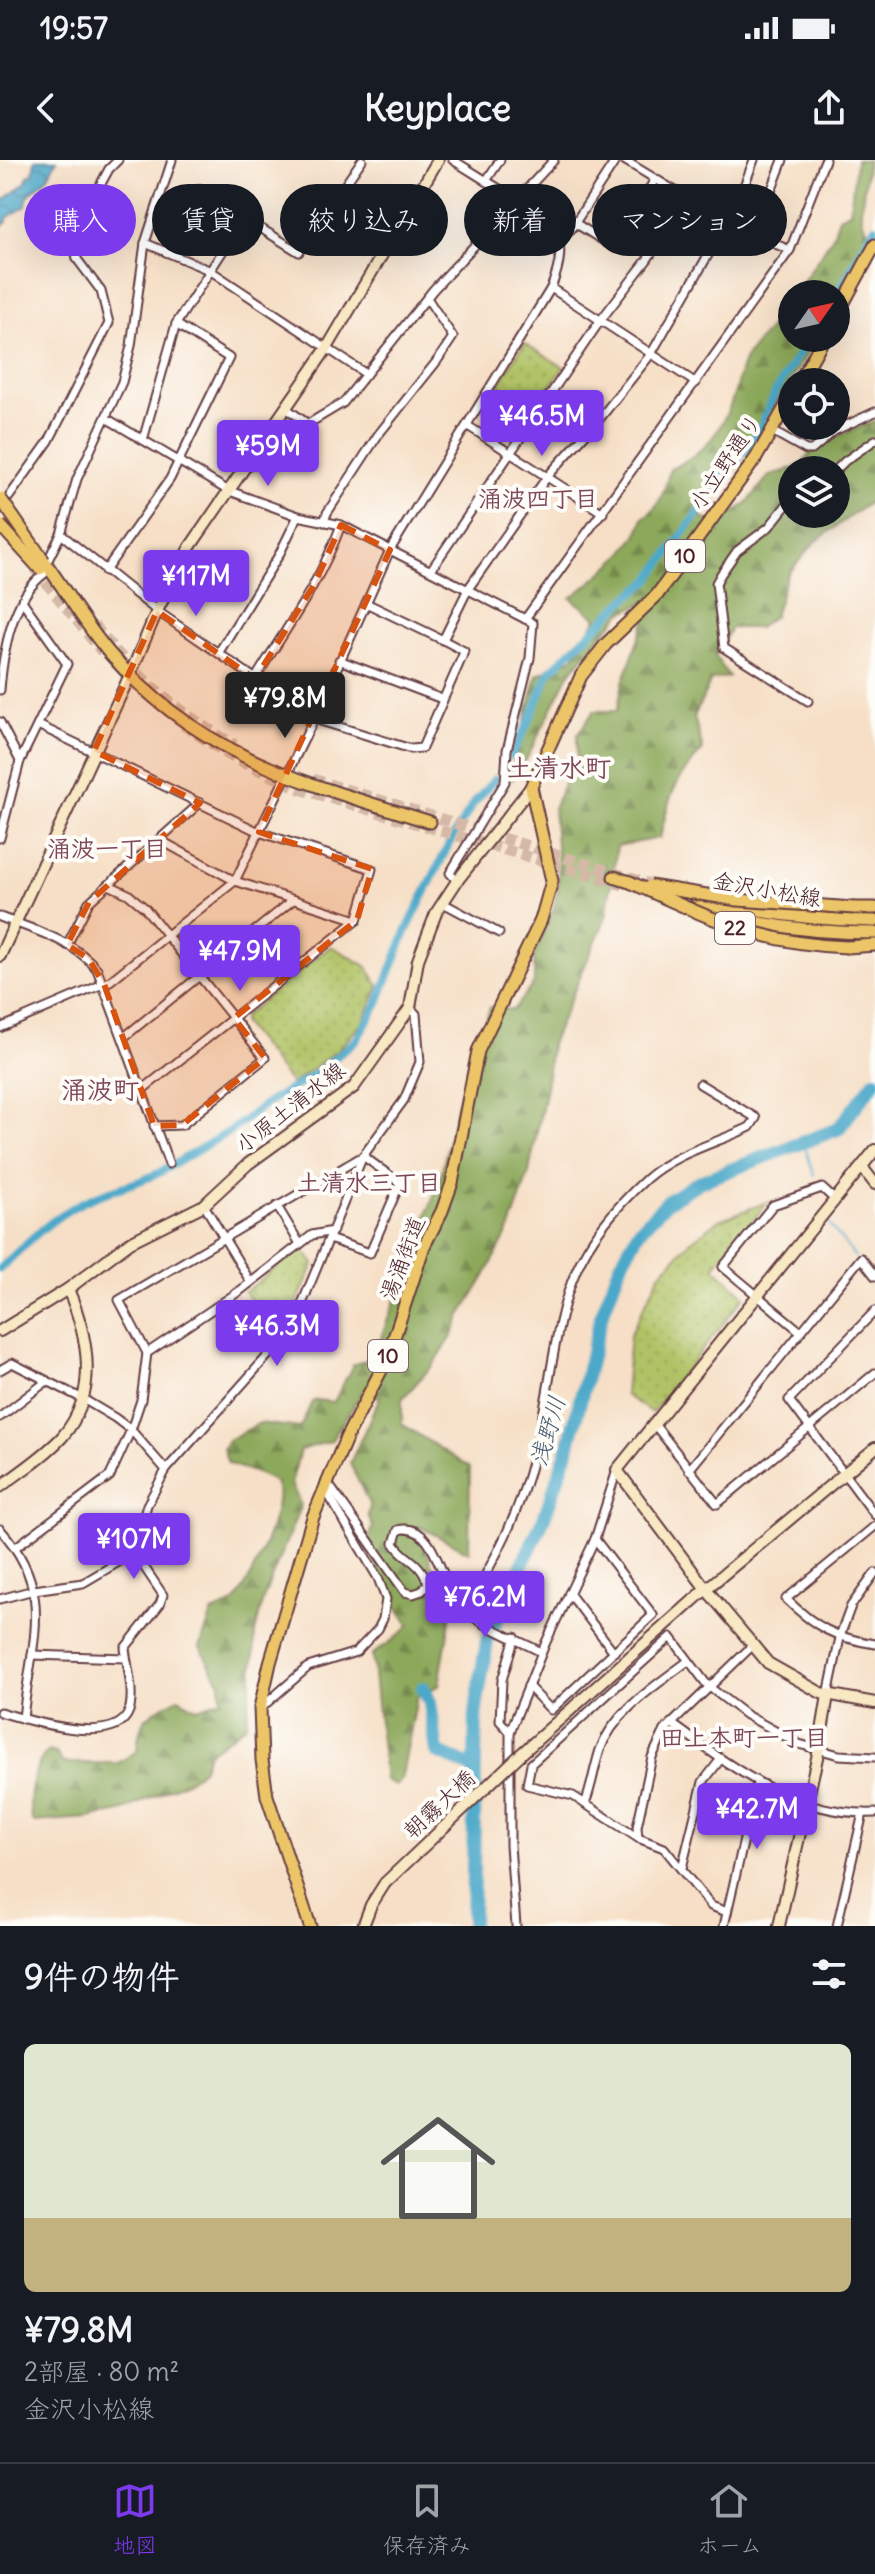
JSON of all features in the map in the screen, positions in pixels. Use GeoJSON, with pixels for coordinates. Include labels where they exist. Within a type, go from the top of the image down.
{"type":"FeatureCollection","features":[{"type":"Feature","properties":{"kind":"main road"},"geometry":{"type":"LineString","coordinates":[[850,291],[875,245]]}},
{"type":"Feature","properties":{"kind":"main road","name":"小立野通り"},"geometry":{"type":"LineString","coordinates":[[531,787],[581,676],[606,644],[657,595],[744,477],[778,420]]}},
{"type":"Feature","properties":{"kind":"main road"},"geometry":{"type":"LineString","coordinates":[[0,525],[15,533],[3,500]]}},
{"type":"Feature","properties":{"kind":"main road"},"geometry":{"type":"LineString","coordinates":[[3,500],[57,592],[70,602],[130,675],[188,724],[256,764],[285,776],[430,822]]}},
{"type":"Feature","properties":{"kind":"main road"},"geometry":{"type":"LineString","coordinates":[[0,525],[43,567]]}},
{"type":"Feature","properties":{"kind":"main road","name":"湯涌街道"},"geometry":{"type":"LineString","coordinates":[[310,1926],[267,1796],[260,1708],[309,1531],[347,1436],[387,1359],[424,1246],[452,1183],[478,1051],[550,896],[552,881],[531,787]]}},
{"type":"Feature","properties":{"kind":"main road","name":"22"},"geometry":{"type":"LineString","coordinates":[[614,877],[744,931],[792,943],[847,947],[875,945]]}},
{"type":"Feature","properties":{"kind":"main road","name":"22"},"geometry":{"type":"LineString","coordinates":[[630,882],[738,900],[875,908]]}},
{"type":"Feature","properties":{"kind":"main road","name":"金沢小松線"},"geometry":{"type":"LineString","coordinates":[[875,921],[820,920],[762,913],[652,889],[733,919],[781,928],[875,933]]}},
{"type":"Feature","properties":{"kind":"street"},"geometry":{"type":"LineString","coordinates":[[3,500],[49,441],[109,323],[101,291],[77,259],[73,235],[109,169],[118,160]]}},
{"type":"Feature","properties":{"kind":"street"},"geometry":{"type":"LineString","coordinates":[[0,690],[9,633],[61,534],[77,479],[122,382],[131,346],[145,243],[172,160]]}},
{"type":"Feature","properties":{"kind":"street"},"geometry":{"type":"LineString","coordinates":[[346,184],[362,160]]}},
{"type":"Feature","properties":{"kind":"street"},"geometry":{"type":"LineString","coordinates":[[424,184],[438,160]]}},
{"type":"Feature","properties":{"kind":"street"},"geometry":{"type":"LineString","coordinates":[[453,160],[491,184]]}},
{"type":"Feature","properties":{"kind":"street"},"geometry":{"type":"LineString","coordinates":[[486,181],[500,160]]}},
{"type":"Feature","properties":{"kind":"street"},"geometry":{"type":"LineString","coordinates":[[532,184],[554,160]]}},
{"type":"Feature","properties":{"kind":"street"},"geometry":{"type":"LineString","coordinates":[[576,221],[616,160]]}},
{"type":"Feature","properties":{"kind":"street"},"geometry":{"type":"LineString","coordinates":[[624,160],[663,184]]}},
{"type":"Feature","properties":{"kind":"street"},"geometry":{"type":"LineString","coordinates":[[744,184],[754,160]]}},
{"type":"Feature","properties":{"kind":"street"},"geometry":{"type":"LineString","coordinates":[[774,184],[783,160]]}},
{"type":"Feature","properties":{"kind":"street"},"geometry":{"type":"LineString","coordinates":[[525,619],[790,250],[825,160]]}},
{"type":"Feature","properties":{"kind":"street"},"geometry":{"type":"LineString","coordinates":[[576,224],[615,248],[655,179]]}},
{"type":"Feature","properties":{"kind":"street"},"geometry":{"type":"LineString","coordinates":[[145,243],[152,246]]}},
{"type":"Feature","properties":{"kind":"street"},"geometry":{"type":"LineString","coordinates":[[175,256],[211,271],[366,374]]}},
{"type":"Feature","properties":{"kind":"street"},"geometry":{"type":"LineString","coordinates":[[143,440],[176,324],[220,256]]}},
{"type":"Feature","properties":{"kind":"street"},"geometry":{"type":"LineString","coordinates":[[0,956],[157,611],[190,547],[327,348],[382,256]]}},
{"type":"Feature","properties":{"kind":"street"},"geometry":{"type":"LineString","coordinates":[[286,408],[308,424],[343,403],[427,298],[466,256]]}},
{"type":"Feature","properties":{"kind":"street"},"geometry":{"type":"LineString","coordinates":[[0,1028],[104,984],[235,881],[314,719],[390,550],[551,288],[559,268],[559,256]]}},
{"type":"Feature","properties":{"kind":"street"},"geometry":{"type":"LineString","coordinates":[[431,570],[600,321],[650,256]]}},
{"type":"Feature","properties":{"kind":"street"},"geometry":{"type":"LineString","coordinates":[[443,640],[468,589],[547,477],[601,417],[651,354],[709,256]]}},
{"type":"Feature","properties":{"kind":"street"},"geometry":{"type":"LineString","coordinates":[[551,288],[696,383]]}},
{"type":"Feature","properties":{"kind":"street"},"geometry":{"type":"LineString","coordinates":[[324,522],[378,435],[453,337],[427,298]]}},
{"type":"Feature","properties":{"kind":"street"},"geometry":{"type":"LineString","coordinates":[[105,571],[170,479],[229,358],[176,324]]}},
{"type":"Feature","properties":{"kind":"street"},"geometry":{"type":"LineString","coordinates":[[772,431],[806,450],[812,450],[834,431],[875,412]]}},
{"type":"Feature","properties":{"kind":"street"},"geometry":{"type":"LineString","coordinates":[[106,418],[227,490],[298,516],[341,525],[533,623],[530,658],[507,750],[505,782],[450,873],[457,881]]}},
{"type":"Feature","properties":{"kind":"street"},"geometry":{"type":"LineString","coordinates":[[468,426],[603,513]]}},
{"type":"Feature","properties":{"kind":"street"},"geometry":{"type":"LineString","coordinates":[[850,458],[875,440]]}},
{"type":"Feature","properties":{"kind":"street"},"geometry":{"type":"LineString","coordinates":[[219,652],[279,555],[298,516]]}},
{"type":"Feature","properties":{"kind":"street"},"geometry":{"type":"LineString","coordinates":[[778,516],[769,527],[729,559],[716,583],[718,611],[724,648],[808,701]]}},
{"type":"Feature","properties":{"kind":"street"},"geometry":{"type":"LineString","coordinates":[[255,679],[314,585],[331,554],[341,525]]}},
{"type":"Feature","properties":{"kind":"street"},"geometry":{"type":"LineString","coordinates":[[61,534],[157,611],[314,719],[417,750],[422,748],[464,651],[366,603]]}},
{"type":"Feature","properties":{"kind":"street"},"geometry":{"type":"LineString","coordinates":[[0,838],[20,761],[67,664],[23,602]]}},
{"type":"Feature","properties":{"kind":"street"},"geometry":{"type":"LineString","coordinates":[[339,660],[442,699]]}},
{"type":"Feature","properties":{"kind":"street"},"geometry":{"type":"LineString","coordinates":[[0,722],[20,761]]}},
{"type":"Feature","properties":{"kind":"street"},"geometry":{"type":"LineString","coordinates":[[38,725],[259,832],[372,869],[357,920],[142,1090]]}},
{"type":"Feature","properties":{"kind":"street","name":"小原土清水線"},"geometry":{"type":"LineString","coordinates":[[0,1331],[68,1289],[130,1242],[204,1205],[248,1164],[354,1087],[410,1008],[425,936],[443,903],[531,787]]}},
{"type":"Feature","properties":{"kind":"street"},"geometry":{"type":"LineString","coordinates":[[67,945],[89,902],[200,803]]}},
{"type":"Feature","properties":{"kind":"street"},"geometry":{"type":"LineString","coordinates":[[160,840],[235,881],[357,920]]}},
{"type":"Feature","properties":{"kind":"street"},"geometry":{"type":"LineString","coordinates":[[109,885],[128,894],[170,935],[265,1058],[182,1125],[154,1126]]}},
{"type":"Feature","properties":{"kind":"street"},"geometry":{"type":"LineString","coordinates":[[123,1038],[293,900]]}},
{"type":"Feature","properties":{"kind":"street"},"geometry":{"type":"LineString","coordinates":[[443,903],[499,933]]}},
{"type":"Feature","properties":{"kind":"street"},"geometry":{"type":"LineString","coordinates":[[0,917],[67,945],[88,958],[104,984],[169,1164]]}},
{"type":"Feature","properties":{"kind":"street"},"geometry":{"type":"LineString","coordinates":[[0,1599],[34,1590],[83,1583],[127,1557],[138,1537],[147,1505],[166,1470],[280,1342],[294,1322],[363,1156],[404,1100],[420,1062],[416,1014],[410,1008]]}},
{"type":"Feature","properties":{"kind":"street"},"geometry":{"type":"LineString","coordinates":[[468,1613],[503,1546],[520,1501],[534,1455],[569,1290],[587,1251],[612,1216],[648,1177],[680,1157],[750,1127],[756,1118],[700,1084]]}},
{"type":"Feature","properties":{"kind":"street"},"geometry":{"type":"LineString","coordinates":[[516,1926],[510,1845],[510,1732],[541,1652],[595,1539],[617,1470],[875,1150]]}},
{"type":"Feature","properties":{"kind":"street"},"geometry":{"type":"LineString","coordinates":[[16,1547],[110,1476],[131,1430],[141,1400],[147,1353],[119,1300],[363,1156]]}},
{"type":"Feature","properties":{"kind":"street"},"geometry":{"type":"LineString","coordinates":[[147,1353],[241,1290],[312,1235],[331,1235],[370,1253],[400,1183],[363,1156]]}},
{"type":"Feature","properties":{"kind":"street"},"geometry":{"type":"LineString","coordinates":[[862,1167],[875,1184]]}},
{"type":"Feature","properties":{"kind":"street"},"geometry":{"type":"LineString","coordinates":[[801,1332],[723,1267],[773,1205],[822,1188],[835,1200]]}},
{"type":"Feature","properties":{"kind":"street"},"geometry":{"type":"LineString","coordinates":[[204,1205],[250,1281]]}},
{"type":"Feature","properties":{"kind":"street"},"geometry":{"type":"LineString","coordinates":[[277,1206],[300,1244]]}},
{"type":"Feature","properties":{"kind":"street"},"geometry":{"type":"LineString","coordinates":[[689,1470],[861,1258],[875,1276]]}},
{"type":"Feature","properties":{"kind":"street"},"geometry":{"type":"LineString","coordinates":[[0,1487],[48,1451],[65,1434],[83,1399],[89,1364],[68,1289]]}},
{"type":"Feature","properties":{"kind":"street"},"geometry":{"type":"LineString","coordinates":[[875,1311],[789,1400],[875,1515]]}},
{"type":"Feature","properties":{"kind":"street"},"geometry":{"type":"LineString","coordinates":[[0,1370],[12,1363],[83,1399],[131,1430],[166,1470]]}},
{"type":"Feature","properties":{"kind":"street"},"geometry":{"type":"LineString","coordinates":[[654,1424],[717,1504],[875,1373]]}},
{"type":"Feature","properties":{"kind":"street"},"geometry":{"type":"LineString","coordinates":[[0,1417],[47,1381]]}},
{"type":"Feature","properties":{"kind":"street","name":"朝霧大橋"},"geometry":{"type":"LineString","coordinates":[[363,1926],[371,1905],[385,1883],[521,1754],[706,1589],[875,1448]]}},
{"type":"Feature","properties":{"kind":"street"},"geometry":{"type":"LineString","coordinates":[[617,1470],[752,1646],[779,1670],[828,1695],[875,1703]]}},
{"type":"Feature","properties":{"kind":"street"},"geometry":{"type":"LineString","coordinates":[[326,1486],[392,1570],[400,1588],[413,1594],[422,1591],[428,1583],[423,1568],[399,1552],[394,1543],[398,1530],[405,1528],[416,1531],[425,1540],[444,1580],[468,1613],[541,1652]]}},
{"type":"Feature","properties":{"kind":"street"},"geometry":{"type":"LineString","coordinates":[[260,1708],[308,1667],[356,1652],[378,1629],[383,1619],[386,1599],[378,1578],[326,1486]]}},
{"type":"Feature","properties":{"kind":"street"},"geometry":{"type":"LineString","coordinates":[[875,1526],[786,1599],[803,1616],[840,1638],[875,1644]]}},
{"type":"Feature","properties":{"kind":"street"},"geometry":{"type":"LineString","coordinates":[[0,1529],[16,1547],[30,1572],[34,1590],[36,1616],[23,1719]]}},
{"type":"Feature","properties":{"kind":"street"},"geometry":{"type":"LineString","coordinates":[[528,1686],[551,1710],[653,1615],[595,1539]]}},
{"type":"Feature","properties":{"kind":"street"},"geometry":{"type":"LineString","coordinates":[[0,1712],[84,1730],[106,1729],[124,1719],[131,1701],[125,1648],[160,1604],[163,1595],[132,1549]]}},
{"type":"Feature","properties":{"kind":"street"},"geometry":{"type":"LineString","coordinates":[[779,1926],[819,1749],[840,1638],[851,1606],[875,1573]]}},
{"type":"Feature","properties":{"kind":"street"},"geometry":{"type":"LineString","coordinates":[[569,1593],[614,1652]]}},
{"type":"Feature","properties":{"kind":"street"},"geometry":{"type":"LineString","coordinates":[[510,1732],[500,1721],[502,1680],[513,1637]]}},
{"type":"Feature","properties":{"kind":"street"},"geometry":{"type":"LineString","coordinates":[[727,1912],[711,1906],[664,1848],[638,1838],[573,1796],[527,1785],[531,1764],[671,1637],[708,1686],[746,1715],[799,1744],[839,1755],[875,1757]]}},
{"type":"Feature","properties":{"kind":"street"},"geometry":{"type":"LineString","coordinates":[[638,1838],[637,1827],[652,1757],[671,1723],[752,1646]]}},
{"type":"Feature","properties":{"kind":"street"},"geometry":{"type":"LineString","coordinates":[[32,1655],[126,1658]]}},
{"type":"Feature","properties":{"kind":"street"},"geometry":{"type":"LineString","coordinates":[[585,1804],[593,1785],[600,1748],[610,1730],[636,1702],[688,1661]]}},
{"type":"Feature","properties":{"kind":"street"},"geometry":{"type":"LineString","coordinates":[[671,1723],[757,1783],[805,1802],[875,1813]]}},
{"type":"Feature","properties":{"kind":"street"},"geometry":{"type":"LineString","coordinates":[[682,1868],[703,1782],[720,1760]]}},
{"type":"Feature","properties":{"kind":"street"},"geometry":{"type":"LineString","coordinates":[[724,1926],[757,1783]]}},
{"type":"Feature","properties":{"kind":"street"},"geometry":{"type":"LineString","coordinates":[[837,1926],[863,1813]]}},
{"type":"Feature","properties":{"kind":"highlighted area"},"geometry":{"type":"Polygon","coordinates":[[[341,525],[390,550],[259,832],[372,869],[357,920],[234,1018],[265,1058],[182,1125],[154,1126],[104,984],[88,958],[67,945],[89,902],[200,803],[94,751],[157,611],[255,679],[314,585],[341,525]]]}},
{"type":"Feature","properties":{"kind":"green space"},"geometry":{"type":"Polygon","coordinates":[[[856,160],[868,160],[861,210],[863,222],[874,239],[850,281],[804,280],[833,236],[839,217],[850,212],[856,160]]]}},
{"type":"Feature","properties":{"kind":"green space"},"geometry":{"type":"Polygon","coordinates":[[[778,318],[778,352],[808,352],[798,368],[778,368],[778,400],[701,516],[716,526],[747,503],[768,477],[778,473],[778,528],[834,528],[815,542],[787,575],[774,616],[758,628],[731,628],[715,656],[729,677],[711,680],[694,717],[703,750],[674,790],[660,838],[617,846],[606,917],[551,1044],[529,1172],[510,1228],[453,1335],[433,1365],[402,1399],[402,1424],[470,1468],[469,1552],[418,1526],[434,1572],[452,1608],[439,1685],[417,1697],[401,1781],[396,1785],[385,1780],[372,1655],[409,1625],[366,1547],[373,1527],[368,1515],[370,1506],[350,1463],[380,1397],[364,1390],[331,1441],[300,1450],[291,1484],[301,1505],[263,1599],[255,1633],[246,1725],[208,1753],[203,1768],[191,1779],[124,1810],[89,1818],[33,1822],[30,1805],[32,1785],[38,1765],[48,1751],[56,1753],[63,1763],[118,1763],[137,1751],[143,1723],[159,1709],[178,1698],[197,1708],[221,1700],[220,1683],[200,1647],[212,1613],[234,1602],[248,1580],[272,1523],[277,1491],[270,1479],[228,1463],[223,1449],[228,1440],[260,1423],[300,1428],[312,1402],[334,1402],[353,1365],[374,1357],[440,1179],[457,1104],[490,1007],[513,1010],[534,983],[534,956],[554,908],[559,883],[553,808],[577,757],[577,735],[594,711],[617,711],[623,682],[645,621],[641,604],[621,613],[570,672],[524,764],[513,779],[513,766],[537,675],[573,658],[597,618],[571,598],[624,552],[643,518],[654,509],[661,497],[670,469],[694,456],[712,439],[730,406],[746,357],[778,318]]]}},
{"type":"Feature","properties":{"kind":"green space"},"geometry":{"type":"Polygon","coordinates":[[[524,343],[564,367],[535,408],[499,385],[524,343]]]}},
{"type":"Feature","properties":{"kind":"green space"},"geometry":{"type":"Polygon","coordinates":[[[875,421],[875,498],[850,516],[850,456],[808,456],[818,444],[828,440],[850,440],[850,431],[875,421]]]}},
{"type":"Feature","properties":{"kind":"green space"},"geometry":{"type":"Polygon","coordinates":[[[331,946],[366,966],[379,986],[363,1022],[337,1051],[291,1084],[242,1022],[244,1016],[331,946]]]}},
{"type":"Feature","properties":{"kind":"green space"},"geometry":{"type":"Polygon","coordinates":[[[768,1202],[714,1267],[745,1296],[652,1413],[625,1395],[630,1335],[660,1274],[689,1243],[719,1220],[768,1202]]]}},
{"type":"Feature","properties":{"kind":"green space"},"geometry":{"type":"Polygon","coordinates":[[[302,1248],[314,1264],[289,1321],[278,1338],[245,1292],[302,1248]]]}},
{"type":"Feature","properties":{"kind":"water"},"geometry":{"type":"Polygon","coordinates":[[[35,160],[57,160],[41,184],[24,184],[24,207],[7,218],[7,222],[0,227],[2,202],[33,174],[35,160]]]}},
{"type":"Feature","properties":{"kind":"waterway"},"geometry":{"type":"LineString","coordinates":[[845,280],[875,227]]}},
{"type":"Feature","properties":{"kind":"waterway"},"geometry":{"type":"LineString","coordinates":[[749,446],[800,352]]}},
{"type":"Feature","properties":{"kind":"waterway"},"geometry":{"type":"LineString","coordinates":[[551,670],[648,582],[723,474],[749,447]]}},
{"type":"Feature","properties":{"kind":"waterway"},"geometry":{"type":"LineString","coordinates":[[511,756],[550,671]]}},
{"type":"Feature","properties":{"kind":"waterway"},"geometry":{"type":"LineString","coordinates":[[173,1165],[317,1073],[356,1040],[377,1005],[406,932],[449,844],[473,804],[495,779]]}},
{"type":"Feature","properties":{"kind":"waterway","name":"浅野川"},"geometry":{"type":"LineString","coordinates":[[472,1926],[476,1710],[487,1641],[544,1518],[568,1449],[601,1317],[620,1266],[639,1231],[667,1202],[699,1182],[838,1129],[875,1081]]}},
{"type":"Feature","properties":{"kind":"waterway"},"geometry":{"type":"LineString","coordinates":[[804,1144],[814,1175]]}},
{"type":"Feature","properties":{"kind":"waterway"},"geometry":{"type":"LineString","coordinates":[[0,1269],[39,1232],[71,1208],[149,1178],[171,1166]]}},
{"type":"Feature","properties":{"kind":"waterway"},"geometry":{"type":"LineString","coordinates":[[828,1223],[855,1257]]}},
{"type":"Feature","properties":{"kind":"waterway"},"geometry":{"type":"LineString","coordinates":[[862,1267],[875,1284]]}},
{"type":"Feature","properties":{"kind":"waterway"},"geometry":{"type":"LineString","coordinates":[[423,1688],[430,1703],[437,1752],[474,1768]]}},
{"type":"Feature","properties":{"kind":"tunnel"},"geometry":{"type":"LineString","coordinates":[[35,569],[102,652]]}},
{"type":"Feature","properties":{"kind":"tunnel"},"geometry":{"type":"LineString","coordinates":[[94,625],[124,660],[158,692],[235,745]]}},
{"type":"Feature","properties":{"kind":"tunnel"},"geometry":{"type":"LineString","coordinates":[[183,725],[235,759],[300,789],[623,885]]}},
{"type":"Feature","properties":{"kind":"tunnel"},"geometry":{"type":"LineString","coordinates":[[313,779],[653,885]]}},
{"type":"Feature","properties":{"kind":"district","name":"涌波四丁目"},"geometry":{"type":"Point","coordinates":[538,499]}},
{"type":"Feature","properties":{"kind":"district","name":"土清水町"},"geometry":{"type":"Point","coordinates":[559,768]}},
{"type":"Feature","properties":{"kind":"district","name":"涌波一丁目"},"geometry":{"type":"Point","coordinates":[107,849]}},
{"type":"Feature","properties":{"kind":"district","name":"涌波町"},"geometry":{"type":"Point","coordinates":[100,1090]}},
{"type":"Feature","properties":{"kind":"district","name":"土清水三丁目"},"geometry":{"type":"Point","coordinates":[369,1183]}},
{"type":"Feature","properties":{"kind":"district","name":"田上本町一丁目"},"geometry":{"type":"Point","coordinates":[744,1738]}}]}
